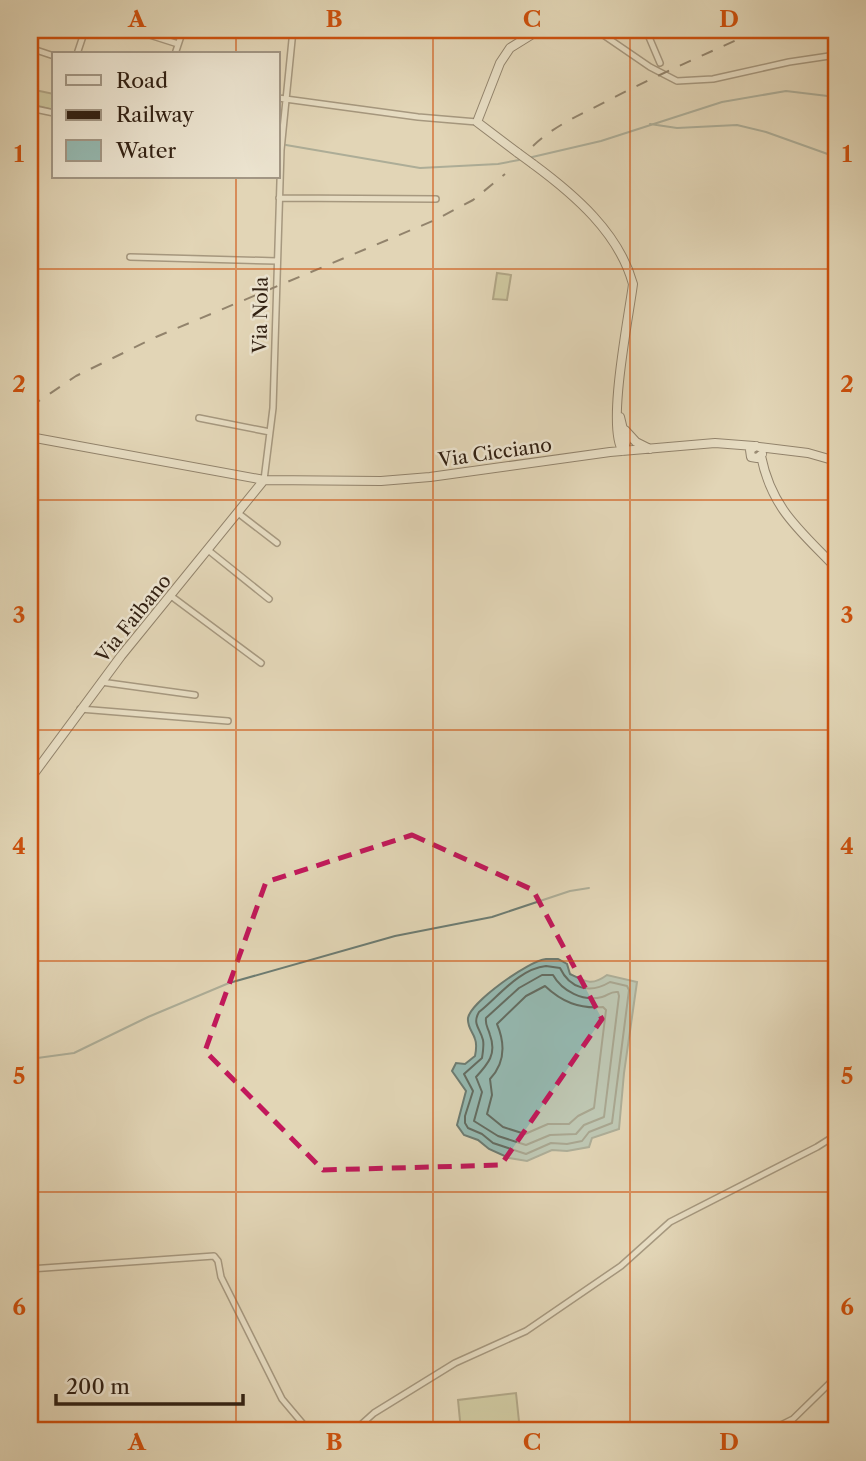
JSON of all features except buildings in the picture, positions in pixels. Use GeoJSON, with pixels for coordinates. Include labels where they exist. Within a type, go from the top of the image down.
{"type":"FeatureCollection","features":[{"type":"Feature","properties":{"kind":"street"},"geometry":{"type":"LineString","coordinates":[[78,52],[85,30]]}},
{"type":"Feature","properties":{"kind":"street"},"geometry":{"type":"LineString","coordinates":[[134,30],[178,44]]}},
{"type":"Feature","properties":{"kind":"street"},"geometry":{"type":"LineString","coordinates":[[176,52],[183,30]]}},
{"type":"Feature","properties":{"kind":"street"},"geometry":{"type":"LineString","coordinates":[[280,140],[282,98],[293,30]]}},
{"type":"Feature","properties":{"kind":"street"},"geometry":{"type":"LineString","coordinates":[[477,122],[495,73],[510,48],[539,30]]}},
{"type":"Feature","properties":{"kind":"street"},"geometry":{"type":"LineString","coordinates":[[596,30],[660,74],[677,81],[705,80],[836,55]]}},
{"type":"Feature","properties":{"kind":"street"},"geometry":{"type":"LineString","coordinates":[[646,30],[660,62]]}},
{"type":"Feature","properties":{"kind":"street"},"geometry":{"type":"LineString","coordinates":[[30,48],[52,55]]}},
{"type":"Feature","properties":{"kind":"street"},"geometry":{"type":"LineString","coordinates":[[282,98],[418,117],[477,122],[567,189],[606,232],[629,268],[633,284],[617,406],[620,431],[626,442],[623,451]]}},
{"type":"Feature","properties":{"kind":"street"},"geometry":{"type":"LineString","coordinates":[[30,108],[52,113]]}},
{"type":"Feature","properties":{"kind":"street","name":"Via Nola"},"geometry":{"type":"LineString","coordinates":[[280,140],[280,174]]}},
{"type":"Feature","properties":{"kind":"street","name":"Via Nola"},"geometry":{"type":"LineString","coordinates":[[264,480],[275,371],[280,178]]}},
{"type":"Feature","properties":{"kind":"street"},"geometry":{"type":"LineString","coordinates":[[279,198],[436,199]]}},
{"type":"Feature","properties":{"kind":"street"},"geometry":{"type":"LineString","coordinates":[[130,257],[277,261]]}},
{"type":"Feature","properties":{"kind":"street"},"geometry":{"type":"LineString","coordinates":[[199,418],[270,432]]}},
{"type":"Feature","properties":{"kind":"street"},"geometry":{"type":"LineString","coordinates":[[620,431],[653,450]]}},
{"type":"Feature","properties":{"kind":"street"},"geometry":{"type":"LineString","coordinates":[[610,452],[620,431]]}},
{"type":"Feature","properties":{"kind":"street","name":"Via Cicciano"},"geometry":{"type":"LineString","coordinates":[[30,436],[264,480],[381,481],[430,477],[610,452],[700,444],[730,444],[756,453]]}},
{"type":"Feature","properties":{"kind":"street"},"geometry":{"type":"LineString","coordinates":[[836,461],[779,449],[756,453],[782,511],[836,568]]}},
{"type":"Feature","properties":{"kind":"street","name":"Via Faibano"},"geometry":{"type":"LineString","coordinates":[[30,779],[101,682],[264,480]]}},
{"type":"Feature","properties":{"kind":"street"},"geometry":{"type":"LineString","coordinates":[[238,513],[277,542]]}},
{"type":"Feature","properties":{"kind":"street"},"geometry":{"type":"LineString","coordinates":[[208,550],[269,598]]}},
{"type":"Feature","properties":{"kind":"street"},"geometry":{"type":"LineString","coordinates":[[171,596],[261,663]]}},
{"type":"Feature","properties":{"kind":"street"},"geometry":{"type":"LineString","coordinates":[[101,682],[195,695]]}},
{"type":"Feature","properties":{"kind":"street"},"geometry":{"type":"LineString","coordinates":[[80,709],[228,721]]}},
{"type":"Feature","properties":{"kind":"street"},"geometry":{"type":"LineString","coordinates":[[354,1431],[374,1413],[455,1363],[526,1331],[621,1266],[670,1222],[836,1135]]}},
{"type":"Feature","properties":{"kind":"street"},"geometry":{"type":"LineString","coordinates":[[30,1269],[214,1256],[218,1261],[221,1277],[282,1399],[309,1431]]}},
{"type":"Feature","properties":{"kind":"street"},"geometry":{"type":"LineString","coordinates":[[769,1431],[793,1419],[836,1377]]}},
{"type":"Feature","properties":{"kind":"highlighted area"},"geometry":{"type":"Polygon","coordinates":[[[412,835],[533,890],[602,1019],[501,1165],[323,1170],[205,1051],[266,882],[412,835]]]}},
{"type":"Feature","properties":{"kind":"green space"},"geometry":{"type":"Polygon","coordinates":[[[30,89],[52,94],[52,110],[30,104],[30,89]]]}},
{"type":"Feature","properties":{"kind":"green space"},"geometry":{"type":"Polygon","coordinates":[[[497,273],[511,275],[507,300],[493,299],[497,273]]]}},
{"type":"Feature","properties":{"kind":"green space"},"geometry":{"type":"Polygon","coordinates":[[[516,1393],[520,1431],[461,1431],[458,1400],[516,1393]]]}},
{"type":"Feature","properties":{"kind":"water"},"geometry":{"type":"Polygon","coordinates":[[[546,959],[558,959],[567,964],[570,974],[585,981],[597,981],[607,975],[637,982],[619,1129],[592,1138],[589,1147],[567,1151],[552,1150],[527,1161],[509,1158],[464,1135],[457,1125],[466,1091],[452,1071],[456,1063],[465,1064],[475,1056],[476,1041],[468,1021],[471,1011],[501,983],[546,959]]]}},
{"type":"Feature","properties":{"kind":"waterway"},"geometry":{"type":"LineString","coordinates":[[528,158],[601,141],[722,102],[786,91],[836,97]]}},
{"type":"Feature","properties":{"kind":"waterway"},"geometry":{"type":"LineString","coordinates":[[650,124],[677,128],[737,125],[766,132],[836,157]]}},
{"type":"Feature","properties":{"kind":"waterway"},"geometry":{"type":"LineString","coordinates":[[286,145],[420,168],[498,164],[519,160]]}},
{"type":"Feature","properties":{"kind":"waterway"},"geometry":{"type":"LineString","coordinates":[[30,1059],[74,1053],[148,1017],[229,983],[395,936],[492,917],[570,891],[589,888]]}},
{"type":"Feature","properties":{"kind":"railway"},"geometry":{"type":"LineString","coordinates":[[533,146],[550,132],[578,116],[759,30]]}},
{"type":"Feature","properties":{"kind":"railway"},"geometry":{"type":"LineString","coordinates":[[30,407],[76,376],[156,337],[435,220],[473,200],[505,174]]}}]}
